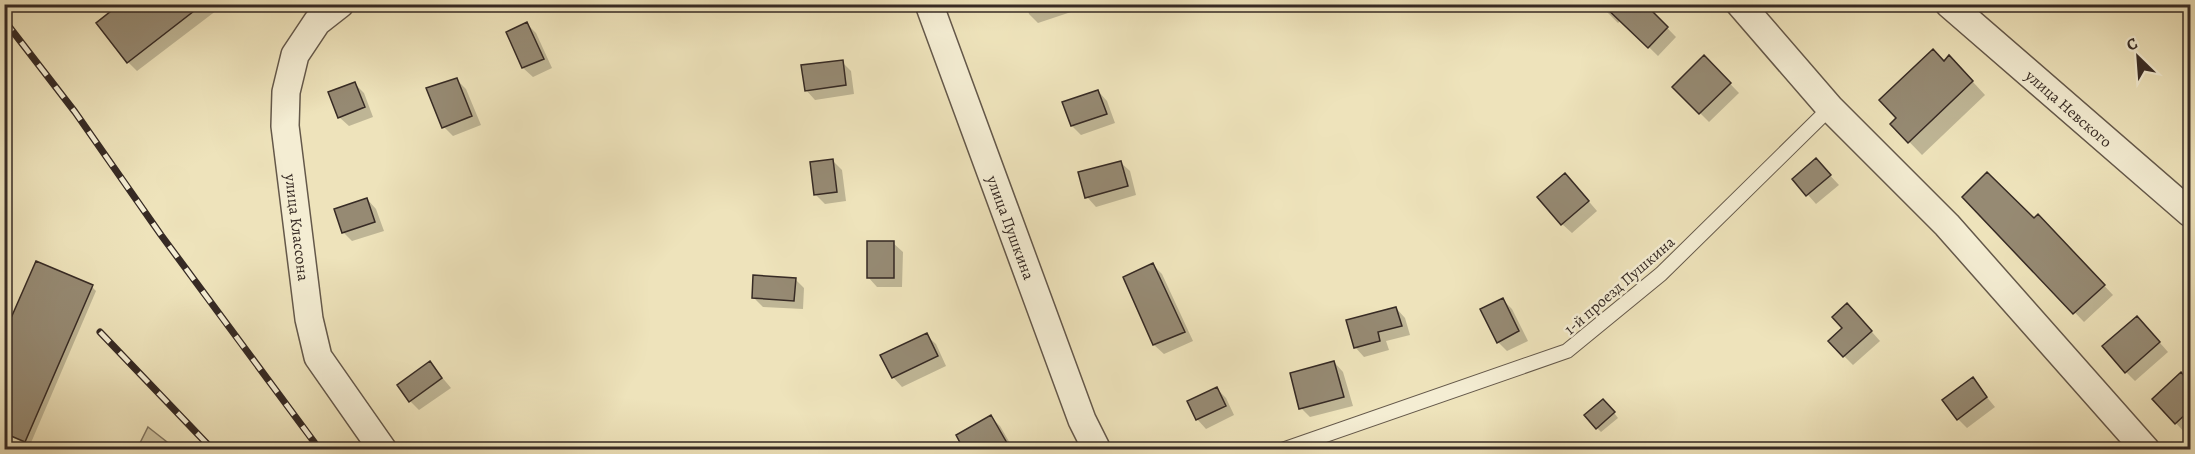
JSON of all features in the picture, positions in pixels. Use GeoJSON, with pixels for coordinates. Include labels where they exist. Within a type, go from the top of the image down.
{"type":"FeatureCollection","features":[{"type":"Feature","properties":{"kind":"street","name":"улица Классона"},"geometry":{"type":"LineString","coordinates":[[340,4],[316,22],[295,55],[286,92],[285,126],[309,319],[318,357],[383,450]]}},
{"type":"Feature","properties":{"kind":"street","name":"улица Пушкина"},"geometry":{"type":"LineString","coordinates":[[929,4],[1082,420],[1097,450]]}},
{"type":"Feature","properties":{"kind":"street"},"geometry":{"type":"LineString","coordinates":[[1740,4],[1830,108],[1947,225],[2146,450]]}},
{"type":"Feature","properties":{"kind":"street","name":"улица Невского"},"geometry":{"type":"LineString","coordinates":[[1948,4],[2190,213]]}},
{"type":"Feature","properties":{"kind":"lane","name":"1-й проезд Пушкина"},"geometry":{"type":"LineString","coordinates":[[1282,450],[1567,351],[1661,274],[1830,108]]}},
{"type":"Feature","properties":{"kind":"shaded area"},"geometry":{"type":"Polygon","coordinates":[[[148,427],[167,442],[170,449],[137,449],[148,427]]]}},
{"type":"Feature","properties":{"kind":"building"},"geometry":{"type":"Polygon","coordinates":[[[120,4],[203,4],[127,63],[96,23],[120,4]]]}},
{"type":"Feature","properties":{"kind":"building"},"geometry":{"type":"Polygon","coordinates":[[[1602,4],[1645,4],[1668,27],[1648,48],[1602,4]]]}},
{"type":"Feature","properties":{"kind":"building"},"geometry":{"type":"Polygon","coordinates":[[[527,22],[544,59],[522,68],[506,32],[527,22]]]}},
{"type":"Feature","properties":{"kind":"building"},"geometry":{"type":"Polygon","coordinates":[[[1933,49],[1944,61],[1949,55],[1973,81],[1908,143],[1890,124],[1896,118],[1879,100],[1933,49]]]}},
{"type":"Feature","properties":{"kind":"building"},"geometry":{"type":"Polygon","coordinates":[[[1704,55],[1731,83],[1699,114],[1672,87],[1704,55]]]}},
{"type":"Feature","properties":{"kind":"building"},"geometry":{"type":"Polygon","coordinates":[[[843,60],[846,85],[805,91],[801,65],[843,60]]]}},
{"type":"Feature","properties":{"kind":"building"},"geometry":{"type":"Polygon","coordinates":[[[457,78],[472,116],[442,128],[426,88],[457,78]]]}},
{"type":"Feature","properties":{"kind":"building"},"geometry":{"type":"Polygon","coordinates":[[[355,82],[365,107],[338,118],[328,92],[355,82]]]}},
{"type":"Feature","properties":{"kind":"building"},"geometry":{"type":"Polygon","coordinates":[[[1098,90],[1107,114],[1071,126],[1062,102],[1098,90]]]}},
{"type":"Feature","properties":{"kind":"building"},"geometry":{"type":"Polygon","coordinates":[[[1816,158],[1831,175],[1806,196],[1792,179],[1816,158]]]}},
{"type":"Feature","properties":{"kind":"building"},"geometry":{"type":"Polygon","coordinates":[[[833,159],[837,192],[814,195],[810,162],[833,159]]]}},
{"type":"Feature","properties":{"kind":"building"},"geometry":{"type":"Polygon","coordinates":[[[1121,161],[1128,186],[1085,198],[1078,172],[1121,161]]]}},
{"type":"Feature","properties":{"kind":"building"},"geometry":{"type":"Polygon","coordinates":[[[1987,172],[2034,218],[2038,214],[2105,285],[2073,314],[1962,197],[1987,172]]]}},
{"type":"Feature","properties":{"kind":"building"},"geometry":{"type":"Polygon","coordinates":[[[1565,173],[1589,201],[1561,225],[1537,197],[1565,173]]]}},
{"type":"Feature","properties":{"kind":"building"},"geometry":{"type":"Polygon","coordinates":[[[367,198],[375,222],[342,233],[334,209],[367,198]]]}},
{"type":"Feature","properties":{"kind":"building"},"geometry":{"type":"Polygon","coordinates":[[[867,241],[894,241],[894,278],[867,278],[867,241]]]}},
{"type":"Feature","properties":{"kind":"building"},"geometry":{"type":"Polygon","coordinates":[[[36,261],[93,285],[25,442],[4,433],[4,334],[36,261]]]}},
{"type":"Feature","properties":{"kind":"building"},"geometry":{"type":"Polygon","coordinates":[[[1153,263],[1185,332],[1153,345],[1123,277],[1153,263]]]}},
{"type":"Feature","properties":{"kind":"building"},"geometry":{"type":"Polygon","coordinates":[[[753,275],[796,278],[794,301],[752,298],[753,275]]]}},
{"type":"Feature","properties":{"kind":"building"},"geometry":{"type":"Polygon","coordinates":[[[1503,298],[1519,331],[1497,343],[1480,309],[1503,298]]]}},
{"type":"Feature","properties":{"kind":"building"},"geometry":{"type":"Polygon","coordinates":[[[1847,303],[1872,331],[1843,357],[1828,341],[1842,328],[1832,317],[1847,303]]]}},
{"type":"Feature","properties":{"kind":"building"},"geometry":{"type":"Polygon","coordinates":[[[1396,307],[1402,326],[1378,332],[1380,341],[1354,348],[1346,320],[1396,307]]]}},
{"type":"Feature","properties":{"kind":"building"},"geometry":{"type":"Polygon","coordinates":[[[2137,316],[2160,342],[2125,373],[2102,346],[2137,316]]]}},
{"type":"Feature","properties":{"kind":"building"},"geometry":{"type":"Polygon","coordinates":[[[927,333],[938,356],[892,378],[880,355],[927,333]]]}},
{"type":"Feature","properties":{"kind":"building"},"geometry":{"type":"Polygon","coordinates":[[[430,361],[442,378],[409,402],[397,385],[430,361]]]}},
{"type":"Feature","properties":{"kind":"building"},"geometry":{"type":"Polygon","coordinates":[[[1334,361],[1344,397],[1299,409],[1290,373],[1334,361]]]}},
{"type":"Feature","properties":{"kind":"building"},"geometry":{"type":"Polygon","coordinates":[[[2181,372],[2190,383],[2190,410],[2175,424],[2152,399],[2181,372]]]}},
{"type":"Feature","properties":{"kind":"building"},"geometry":{"type":"Polygon","coordinates":[[[1973,377],[1987,397],[1957,420],[1942,400],[1973,377]]]}},
{"type":"Feature","properties":{"kind":"building"},"geometry":{"type":"Polygon","coordinates":[[[1217,387],[1226,406],[1196,420],[1187,401],[1217,387]]]}},
{"type":"Feature","properties":{"kind":"building"},"geometry":{"type":"Polygon","coordinates":[[[1603,399],[1615,412],[1596,429],[1584,415],[1603,399]]]}},
{"type":"Feature","properties":{"kind":"building"},"geometry":{"type":"Polygon","coordinates":[[[991,415],[1011,450],[964,450],[956,435],[991,415]]]}},
{"type":"Feature","properties":{"kind":"railway"},"geometry":{"type":"LineString","coordinates":[[4,20],[75,112],[161,235],[320,450]]}},
{"type":"Feature","properties":{"kind":"railway"},"geometry":{"type":"LineString","coordinates":[[100,332],[213,450]]}}]}
